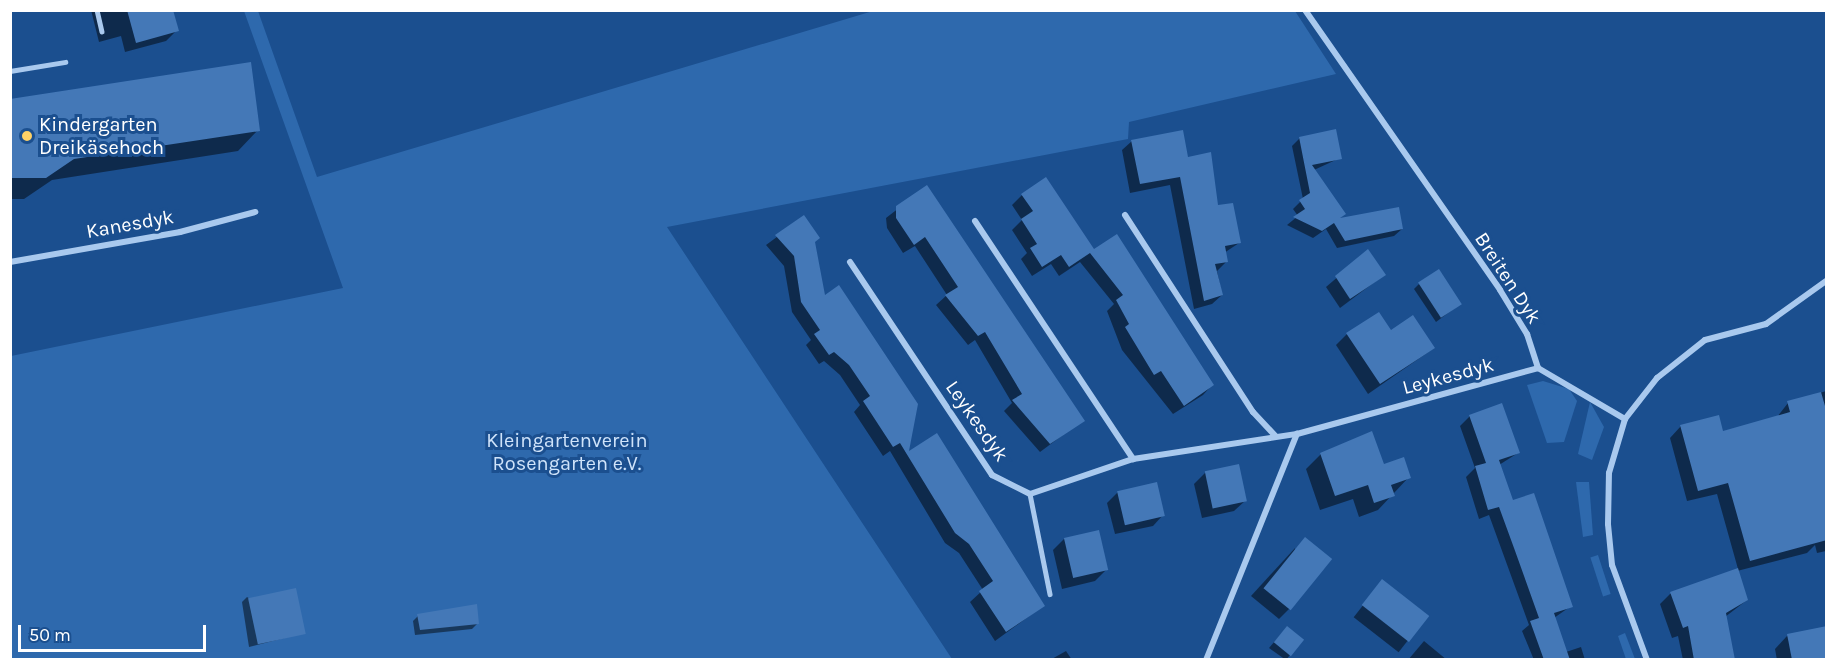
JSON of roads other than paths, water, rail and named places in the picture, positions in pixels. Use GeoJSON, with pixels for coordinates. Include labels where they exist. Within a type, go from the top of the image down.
{"type":"FeatureCollection","features":[{"type":"Feature","properties":{"kind":"street","name":"Breiten Dyk"},"geometry":{"type":"LineString","coordinates":[[1305,10],[1500,290],[1527,334],[1538,368]]}},
{"type":"Feature","properties":{"kind":"street","name":"Kanesdyk"},"geometry":{"type":"LineString","coordinates":[[10,262],[180,232],[255,212]]}},
{"type":"Feature","properties":{"kind":"street"},"geometry":{"type":"LineString","coordinates":[[1125,214],[1253,412],[1275,435]]}},
{"type":"Feature","properties":{"kind":"street"},"geometry":{"type":"LineString","coordinates":[[975,221],[1133,459]]}},
{"type":"Feature","properties":{"kind":"street","name":"Leykesdyk"},"geometry":{"type":"LineString","coordinates":[[850,262],[992,475],[1030,494],[1133,459],[1275,435],[1298,434],[1538,368]]}},
{"type":"Feature","properties":{"kind":"street"},"geometry":{"type":"LineString","coordinates":[[1647,660],[1612,566],[1608,524],[1609,473],[1625,419],[1657,378],[1705,340],[1766,324],[1827,280]]}},
{"type":"Feature","properties":{"kind":"street"},"geometry":{"type":"LineString","coordinates":[[1538,368],[1625,419]]}},
{"type":"Feature","properties":{"kind":"street"},"geometry":{"type":"LineString","coordinates":[[1206,660],[1298,434]]}},
{"type":"Feature","properties":{"kind":"lane"},"geometry":{"type":"LineString","coordinates":[[97,10],[102,31]]}},
{"type":"Feature","properties":{"kind":"lane"},"geometry":{"type":"LineString","coordinates":[[10,70],[65,62]]}},
{"type":"Feature","properties":{"kind":"lane"},"geometry":{"type":"LineString","coordinates":[[1030,494],[1050,594]]}},
{"type":"Feature","properties":{"kind":"place","name":"Kindergarten Dreikäsehoch"},"geometry":{"type":"Point","coordinates":[27,136]}},
{"type":"Feature","properties":{"kind":"park label","name":"Kleingartenverein Rosengarten e.V."},"geometry":{"type":"Point","coordinates":[567,452]}}]}
